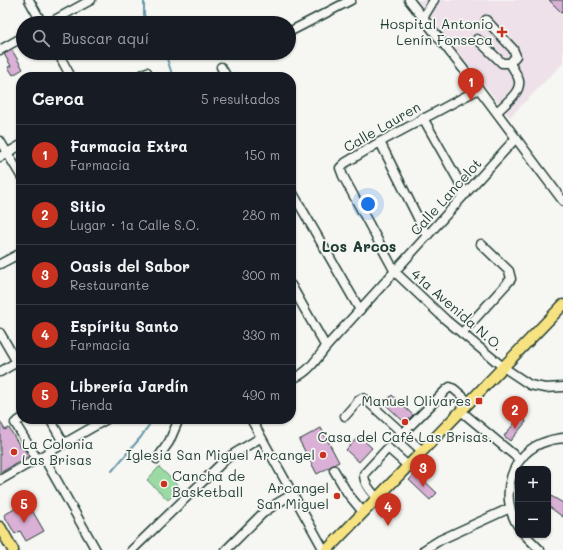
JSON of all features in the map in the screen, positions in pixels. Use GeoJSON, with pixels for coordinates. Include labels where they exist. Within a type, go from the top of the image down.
{"type":"FeatureCollection","features":[{"type":"Feature","properties":{"kind":"main road"},"geometry":{"type":"LineString","coordinates":[[326,550],[563,305]]}},
{"type":"Feature","properties":{"kind":"main road"},"geometry":{"type":"LineString","coordinates":[[0,527],[10,549]]}},
{"type":"Feature","properties":{"kind":"street"},"geometry":{"type":"LineString","coordinates":[[29,0],[38,16]]}},
{"type":"Feature","properties":{"kind":"street"},"geometry":{"type":"LineString","coordinates":[[62,16],[91,0]]}},
{"type":"Feature","properties":{"kind":"street"},"geometry":{"type":"LineString","coordinates":[[296,28],[351,0]]}},
{"type":"Feature","properties":{"kind":"street"},"geometry":{"type":"LineString","coordinates":[[409,0],[497,112],[563,201]]}},
{"type":"Feature","properties":{"kind":"street"},"geometry":{"type":"LineString","coordinates":[[423,18],[434,0]]}},
{"type":"Feature","properties":{"kind":"street"},"geometry":{"type":"LineString","coordinates":[[477,39],[497,60],[502,63],[510,63],[514,60],[515,52],[486,20]]}},
{"type":"Feature","properties":{"kind":"street"},"geometry":{"type":"LineString","coordinates":[[0,50],[16,41]]}},
{"type":"Feature","properties":{"kind":"street"},"geometry":{"type":"LineString","coordinates":[[62,60],[68,72]]}},
{"type":"Feature","properties":{"kind":"street"},"geometry":{"type":"LineString","coordinates":[[497,112],[519,87],[517,76],[510,63]]}},
{"type":"Feature","properties":{"kind":"street"},"geometry":{"type":"LineString","coordinates":[[221,67],[224,72]]}},
{"type":"Feature","properties":{"kind":"street","name":"Calle Lauren"},"geometry":{"type":"LineString","coordinates":[[395,272],[340,168],[345,163],[380,142],[479,89]]}},
{"type":"Feature","properties":{"kind":"street"},"geometry":{"type":"LineString","coordinates":[[423,118],[466,194]]}},
{"type":"Feature","properties":{"kind":"street","name":"Calle Lancelot"},"geometry":{"type":"LineString","coordinates":[[296,376],[301,375],[306,370],[326,346],[516,138]]}},
{"type":"Feature","properties":{"kind":"street"},"geometry":{"type":"LineString","coordinates":[[0,141],[4,155],[16,170]]}},
{"type":"Feature","properties":{"kind":"street"},"geometry":{"type":"LineString","coordinates":[[380,142],[427,236]]}},
{"type":"Feature","properties":{"kind":"street"},"geometry":{"type":"LineString","coordinates":[[4,155],[16,147]]}},
{"type":"Feature","properties":{"kind":"street"},"geometry":{"type":"LineString","coordinates":[[296,200],[360,310]]}},
{"type":"Feature","properties":{"kind":"street"},"geometry":{"type":"LineString","coordinates":[[462,333],[511,279],[509,271],[481,244]]}},
{"type":"Feature","properties":{"kind":"street"},"geometry":{"type":"LineString","coordinates":[[0,264],[16,256]]}},
{"type":"Feature","properties":{"kind":"street","name":"41a Avenida N.O."},"geometry":{"type":"LineString","coordinates":[[395,272],[446,320],[503,367],[530,384],[545,388],[563,387]]}},
{"type":"Feature","properties":{"kind":"street"},"geometry":{"type":"LineString","coordinates":[[296,294],[326,346]]}},
{"type":"Feature","properties":{"kind":"street"},"geometry":{"type":"LineString","coordinates":[[0,333],[16,358]]}},
{"type":"Feature","properties":{"kind":"street"},"geometry":{"type":"LineString","coordinates":[[0,372],[16,366]]}},
{"type":"Feature","properties":{"kind":"street"},"geometry":{"type":"LineString","coordinates":[[403,433],[446,390],[450,388],[454,389],[470,402]]}},
{"type":"Feature","properties":{"kind":"street"},"geometry":{"type":"LineString","coordinates":[[345,416],[359,400],[362,398],[365,399],[422,451]]}},
{"type":"Feature","properties":{"kind":"street"},"geometry":{"type":"LineString","coordinates":[[461,411],[520,460]]}},
{"type":"Feature","properties":{"kind":"street"},"geometry":{"type":"LineString","coordinates":[[16,422],[15,423],[40,457],[96,550]]}},
{"type":"Feature","properties":{"kind":"street"},"geometry":{"type":"LineString","coordinates":[[53,424],[64,444]]}},
{"type":"Feature","properties":{"kind":"street"},"geometry":{"type":"LineString","coordinates":[[0,480],[98,424]]}},
{"type":"Feature","properties":{"kind":"street"},"geometry":{"type":"LineString","coordinates":[[157,459],[169,442],[177,424]]}},
{"type":"Feature","properties":{"kind":"street"},"geometry":{"type":"LineString","coordinates":[[253,424],[260,438],[326,550]]}},
{"type":"Feature","properties":{"kind":"street"},"geometry":{"type":"LineString","coordinates":[[132,550],[226,458],[260,438]]}},
{"type":"Feature","properties":{"kind":"street"},"geometry":{"type":"LineString","coordinates":[[515,519],[510,508],[508,495],[509,482],[514,470],[520,460],[532,448],[547,441],[563,438]]}},
{"type":"Feature","properties":{"kind":"street"},"geometry":{"type":"LineString","coordinates":[[377,498],[367,484],[364,474],[388,448],[408,466]]}},
{"type":"Feature","properties":{"kind":"street"},"geometry":{"type":"LineString","coordinates":[[334,470],[348,494],[364,512]]}},
{"type":"Feature","properties":{"kind":"street"},"geometry":{"type":"LineString","coordinates":[[226,550],[263,513],[293,494]]}},
{"type":"Feature","properties":{"kind":"street"},"geometry":{"type":"LineString","coordinates":[[424,550],[440,540],[510,508]]}},
{"type":"Feature","properties":{"kind":"street"},"geometry":{"type":"LineString","coordinates":[[528,538],[540,550]]}},
{"type":"Feature","properties":{"kind":"shaded area","name":"Hospital Antonio Lenín Fonseca"},"geometry":{"type":"Polygon","coordinates":[[[563,0],[563,63],[510,117],[417,1],[563,0]]]}},
{"type":"Feature","properties":{"kind":"green space","name":"Cancha de Basketball"},"geometry":{"type":"Polygon","coordinates":[[[159,467],[181,488],[168,500],[147,480],[159,467]]]}},
{"type":"Feature","properties":{"kind":"building"},"geometry":{"type":"Polygon","coordinates":[[[549,0],[563,0],[563,14],[549,0]]]}},
{"type":"Feature","properties":{"kind":"building"},"geometry":{"type":"Polygon","coordinates":[[[12,50],[16,60],[18,60],[23,69],[13,75],[8,67],[11,66],[4,54],[12,50]]]}},
{"type":"Feature","properties":{"kind":"building"},"geometry":{"type":"Polygon","coordinates":[[[392,395],[413,415],[405,423],[384,403],[392,395]]]}},
{"type":"Feature","properties":{"kind":"building"},"geometry":{"type":"Polygon","coordinates":[[[522,414],[526,422],[510,441],[504,436],[522,414]]]}},
{"type":"Feature","properties":{"kind":"building","name":"La Colonia Las Brisas"},"geometry":{"type":"Polygon","coordinates":[[[0,421],[5,430],[9,428],[21,448],[23,447],[29,456],[0,473],[0,421]]]}},
{"type":"Feature","properties":{"kind":"building","name":"Iglesia San Miguel Arcangel"},"geometry":{"type":"Polygon","coordinates":[[[321,428],[339,462],[317,474],[299,440],[321,428]]]}},
{"type":"Feature","properties":{"kind":"building"},"geometry":{"type":"Polygon","coordinates":[[[359,436],[372,448],[359,462],[346,450],[359,436]]]}},
{"type":"Feature","properties":{"kind":"building"},"geometry":{"type":"Polygon","coordinates":[[[416,473],[437,493],[430,500],[409,480],[416,473]]]}},
{"type":"Feature","properties":{"kind":"building"},"geometry":{"type":"Polygon","coordinates":[[[551,496],[563,503],[563,517],[551,508],[551,496]]]}},
{"type":"Feature","properties":{"kind":"building"},"geometry":{"type":"Polygon","coordinates":[[[29,505],[44,531],[26,541],[20,531],[15,534],[4,515],[18,507],[19,510],[29,505]]]}},
{"type":"Feature","properties":{"kind":"waterway"},"geometry":{"type":"LineString","coordinates":[[144,0],[144,16]]}},
{"type":"Feature","properties":{"kind":"waterway"},"geometry":{"type":"LineString","coordinates":[[167,60],[171,72]]}},
{"type":"Feature","properties":{"kind":"waterway"},"geometry":{"type":"LineString","coordinates":[[112,471],[141,437],[150,424]]}},
{"type":"Feature","properties":{"kind":"place","name":"Hospital Antonio Lenín Fonseca"},"geometry":{"type":"Point","coordinates":[502,32]}},
{"type":"Feature","properties":{"kind":"place","name":"Farmacia Extra"},"geometry":{"type":"Point","coordinates":[471,101]}},
{"type":"Feature","properties":{"kind":"place","name":"Manuel Olivares"},"geometry":{"type":"Point","coordinates":[479,401]}},
{"type":"Feature","properties":{"kind":"place","name":"Casa del Café Las Brisas."},"geometry":{"type":"Point","coordinates":[405,422]}},
{"type":"Feature","properties":{"kind":"place","name":"Sitio"},"geometry":{"type":"Point","coordinates":[515,429]}},
{"type":"Feature","properties":{"kind":"place","name":"La Colonia Las Brisas"},"geometry":{"type":"Point","coordinates":[14,452]}},
{"type":"Feature","properties":{"kind":"place","name":"Iglesia San Miguel Arcangel"},"geometry":{"type":"Point","coordinates":[323,455]}},
{"type":"Feature","properties":{"kind":"place","name":"Cancha de Basketball"},"geometry":{"type":"Point","coordinates":[164,484]}},
{"type":"Feature","properties":{"kind":"place","name":"Oasis del Sabor"},"geometry":{"type":"Point","coordinates":[423,487]}},
{"type":"Feature","properties":{"kind":"place","name":"Arcangel San Miguel"},"geometry":{"type":"Point","coordinates":[337,496]}},
{"type":"Feature","properties":{"kind":"place","name":"Librería Jardín"},"geometry":{"type":"Point","coordinates":[24,523]}},
{"type":"Feature","properties":{"kind":"place","name":"Espíritu Santo"},"geometry":{"type":"Point","coordinates":[388,526]}},
{"type":"Feature","properties":{"kind":"district","name":"Los Arcos"},"geometry":{"type":"Point","coordinates":[359,247]}}]}
